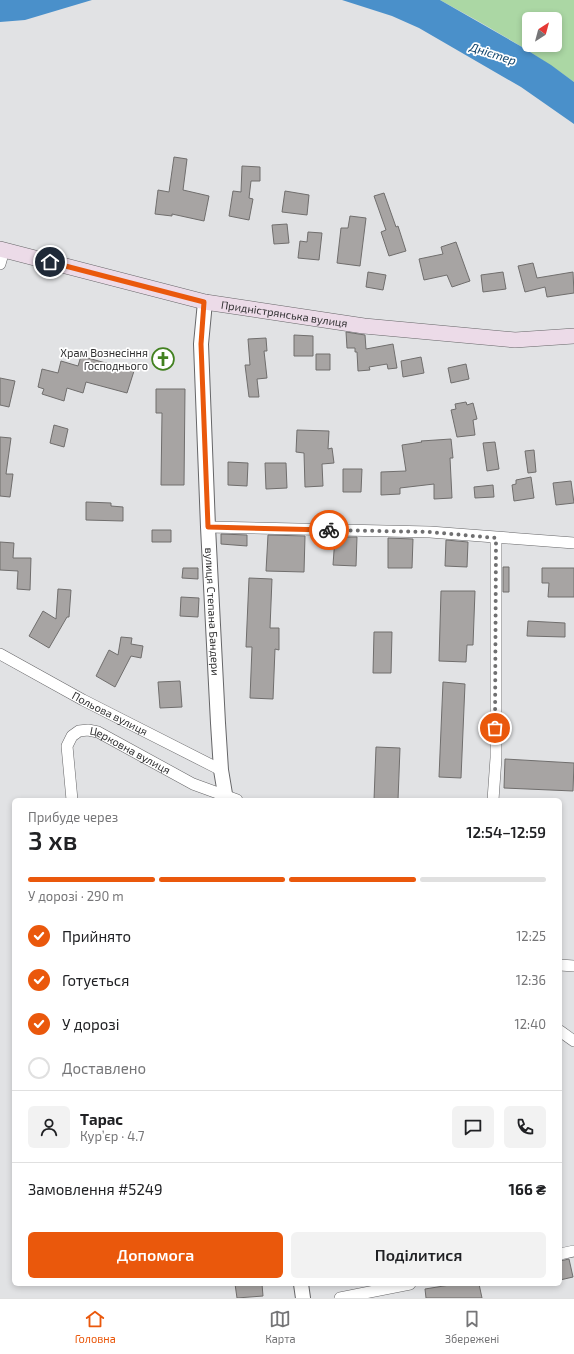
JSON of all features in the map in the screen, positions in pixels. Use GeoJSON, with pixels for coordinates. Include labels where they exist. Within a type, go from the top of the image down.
{"type":"FeatureCollection","features":[{"type":"Feature","properties":{"kind":"main road","name":"Придністрянська вулиця"},"geometry":{"type":"LineString","coordinates":[[1,255],[204,302],[364,326],[516,340],[574,336]]}},
{"type":"Feature","properties":{"kind":"street","name":"вулиця Степана Бандери"},"geometry":{"type":"LineString","coordinates":[[204,302],[201,344],[208,527],[221,770],[230,798]]}},
{"type":"Feature","properties":{"kind":"street"},"geometry":{"type":"LineString","coordinates":[[208,527],[430,532],[574,543]]}},
{"type":"Feature","properties":{"kind":"street"},"geometry":{"type":"LineString","coordinates":[[493,798],[496,758],[496,538]]}},
{"type":"Feature","properties":{"kind":"street","name":"Польова вулиця"},"geometry":{"type":"LineString","coordinates":[[0,654],[83,700],[221,770]]}},
{"type":"Feature","properties":{"kind":"street","name":"Церковна вулиця"},"geometry":{"type":"LineString","coordinates":[[72,798],[67,746],[72,736],[79,731],[88,730],[98,732],[193,784],[230,798]]}},
{"type":"Feature","properties":{"kind":"street"},"geometry":{"type":"LineString","coordinates":[[562,966],[574,966]]}},
{"type":"Feature","properties":{"kind":"street"},"geometry":{"type":"LineString","coordinates":[[562,1032],[574,1041]]}},
{"type":"Feature","properties":{"kind":"street"},"geometry":{"type":"LineString","coordinates":[[562,1254],[574,1251]]}},
{"type":"Feature","properties":{"kind":"street"},"geometry":{"type":"LineString","coordinates":[[301,1286],[303,1298]]}},
{"type":"Feature","properties":{"kind":"street"},"geometry":{"type":"LineString","coordinates":[[340,1298],[400,1286]]}},
{"type":"Feature","properties":{"kind":"green space"},"geometry":{"type":"Polygon","coordinates":[[[440,0],[574,0],[574,82],[530,52],[562,52],[562,12],[522,12],[522,47],[440,0]]]}},
{"type":"Feature","properties":{"kind":"water"},"geometry":{"type":"Polygon","coordinates":[[[0,0],[92,0],[25,20],[0,22],[0,0]]]}},
{"type":"Feature","properties":{"kind":"water","name":"Дністер"},"geometry":{"type":"Polygon","coordinates":[[[342,0],[440,0],[522,47],[522,52],[530,52],[574,82],[574,124],[521,87],[419,28],[392,16],[342,0]]]}},
{"type":"Feature","properties":{"kind":"building"},"geometry":{"type":"Polygon","coordinates":[[[174,157],[187,159],[183,190],[209,196],[204,221],[172,214],[172,216],[155,214],[158,190],[169,192],[174,157]]]}},
{"type":"Feature","properties":{"kind":"building"},"geometry":{"type":"Polygon","coordinates":[[[242,166],[260,167],[260,181],[251,181],[249,198],[253,199],[249,220],[229,216],[233,191],[241,192],[242,166]]]}},
{"type":"Feature","properties":{"kind":"building"},"geometry":{"type":"Polygon","coordinates":[[[285,191],[309,195],[307,215],[282,212],[285,191]]]}},
{"type":"Feature","properties":{"kind":"building"},"geometry":{"type":"Polygon","coordinates":[[[384,193],[396,227],[398,226],[406,251],[389,256],[381,232],[386,230],[374,196],[384,193]]]}},
{"type":"Feature","properties":{"kind":"building"},"geometry":{"type":"Polygon","coordinates":[[[350,216],[366,218],[360,266],[337,263],[341,228],[348,228],[350,216]]]}},
{"type":"Feature","properties":{"kind":"building"},"geometry":{"type":"Polygon","coordinates":[[[287,224],[289,243],[274,244],[272,225],[287,224]]]}},
{"type":"Feature","properties":{"kind":"building"},"geometry":{"type":"Polygon","coordinates":[[[308,232],[322,233],[319,260],[298,258],[300,241],[307,242],[308,232]]]}},
{"type":"Feature","properties":{"kind":"building"},"geometry":{"type":"Polygon","coordinates":[[[456,242],[470,281],[452,287],[447,275],[424,280],[419,259],[443,254],[441,247],[456,242]]]}},
{"type":"Feature","properties":{"kind":"building"},"geometry":{"type":"Polygon","coordinates":[[[533,263],[537,278],[573,272],[574,293],[547,297],[545,287],[525,292],[518,266],[533,263]]]}},
{"type":"Feature","properties":{"kind":"building"},"geometry":{"type":"Polygon","coordinates":[[[368,272],[386,275],[383,290],[366,287],[368,272]]]}},
{"type":"Feature","properties":{"kind":"building"},"geometry":{"type":"Polygon","coordinates":[[[503,272],[506,289],[483,292],[481,275],[503,272]]]}},
{"type":"Feature","properties":{"kind":"building"},"geometry":{"type":"Polygon","coordinates":[[[346,332],[365,335],[366,349],[393,344],[397,368],[388,369],[387,364],[369,367],[370,370],[358,371],[357,352],[355,352],[355,348],[347,348],[346,332]]]}},
{"type":"Feature","properties":{"kind":"building"},"geometry":{"type":"Polygon","coordinates":[[[294,335],[313,336],[313,356],[294,356],[294,335]]]}},
{"type":"Feature","properties":{"kind":"building"},"geometry":{"type":"Polygon","coordinates":[[[266,338],[267,351],[264,351],[267,378],[257,379],[259,397],[249,397],[245,365],[250,365],[248,339],[266,338]]]}},
{"type":"Feature","properties":{"kind":"building"},"geometry":{"type":"Polygon","coordinates":[[[316,354],[330,354],[330,370],[316,370],[316,354]]]}},
{"type":"Feature","properties":{"kind":"building"},"geometry":{"type":"Polygon","coordinates":[[[81,356],[134,371],[127,393],[86,382],[83,393],[67,388],[64,401],[42,394],[44,389],[38,387],[42,369],[58,373],[61,361],[78,366],[81,356]]]}},
{"type":"Feature","properties":{"kind":"building"},"geometry":{"type":"Polygon","coordinates":[[[421,357],[424,373],[403,377],[401,361],[421,357]]]}},
{"type":"Feature","properties":{"kind":"building"},"geometry":{"type":"Polygon","coordinates":[[[466,364],[469,379],[451,383],[448,368],[466,364]]]}},
{"type":"Feature","properties":{"kind":"building"},"geometry":{"type":"Polygon","coordinates":[[[0,378],[15,381],[9,407],[0,405],[0,378]]]}},
{"type":"Feature","properties":{"kind":"building"},"geometry":{"type":"Polygon","coordinates":[[[156,389],[185,389],[184,485],[161,485],[162,413],[156,413],[156,389]]]}},
{"type":"Feature","properties":{"kind":"building"},"geometry":{"type":"Polygon","coordinates":[[[466,402],[467,405],[473,403],[477,419],[473,420],[475,435],[457,437],[451,410],[456,409],[455,404],[466,402]]]}},
{"type":"Feature","properties":{"kind":"building"},"geometry":{"type":"Polygon","coordinates":[[[54,425],[68,429],[64,447],[50,443],[54,425]]]}},
{"type":"Feature","properties":{"kind":"building"},"geometry":{"type":"Polygon","coordinates":[[[297,430],[329,431],[328,449],[332,448],[334,463],[322,464],[323,486],[305,487],[304,453],[296,452],[297,430]]]}},
{"type":"Feature","properties":{"kind":"building"},"geometry":{"type":"Polygon","coordinates":[[[0,437],[11,438],[6,474],[13,474],[10,497],[0,496],[0,437]]]}},
{"type":"Feature","properties":{"kind":"building"},"geometry":{"type":"Polygon","coordinates":[[[451,439],[453,458],[450,458],[452,498],[434,499],[434,484],[400,488],[400,494],[381,495],[381,472],[406,471],[402,445],[422,442],[421,441],[451,439]]]}},
{"type":"Feature","properties":{"kind":"building"},"geometry":{"type":"Polygon","coordinates":[[[495,442],[499,469],[487,471],[483,443],[495,442]]]}},
{"type":"Feature","properties":{"kind":"building"},"geometry":{"type":"Polygon","coordinates":[[[534,450],[536,472],[528,473],[525,451],[534,450]]]}},
{"type":"Feature","properties":{"kind":"building"},"geometry":{"type":"Polygon","coordinates":[[[228,462],[248,463],[247,486],[228,485],[228,462]]]}},
{"type":"Feature","properties":{"kind":"building"},"geometry":{"type":"Polygon","coordinates":[[[265,463],[286,463],[287,488],[266,489],[265,463]]]}},
{"type":"Feature","properties":{"kind":"building"},"geometry":{"type":"Polygon","coordinates":[[[343,469],[362,469],[361,492],[343,492],[343,469]]]}},
{"type":"Feature","properties":{"kind":"building"},"geometry":{"type":"Polygon","coordinates":[[[531,477],[534,498],[514,501],[512,485],[516,484],[516,480],[531,477]]]}},
{"type":"Feature","properties":{"kind":"building"},"geometry":{"type":"Polygon","coordinates":[[[571,481],[574,503],[556,505],[553,483],[571,481]]]}},
{"type":"Feature","properties":{"kind":"building"},"geometry":{"type":"Polygon","coordinates":[[[493,485],[494,497],[475,498],[474,487],[493,485]]]}},
{"type":"Feature","properties":{"kind":"building"},"geometry":{"type":"Polygon","coordinates":[[[86,502],[111,503],[111,506],[123,507],[123,521],[86,520],[86,502]]]}},
{"type":"Feature","properties":{"kind":"building"},"geometry":{"type":"Polygon","coordinates":[[[152,530],[171,530],[171,542],[152,542],[152,530]]]}},
{"type":"Feature","properties":{"kind":"building"},"geometry":{"type":"Polygon","coordinates":[[[221,534],[247,535],[247,546],[221,544],[221,534]]]}},
{"type":"Feature","properties":{"kind":"building"},"geometry":{"type":"Polygon","coordinates":[[[268,535],[305,536],[304,572],[266,571],[268,535]]]}},
{"type":"Feature","properties":{"kind":"building"},"geometry":{"type":"Polygon","coordinates":[[[335,537],[357,537],[356,566],[333,565],[335,537]]]}},
{"type":"Feature","properties":{"kind":"building"},"geometry":{"type":"Polygon","coordinates":[[[388,538],[413,539],[412,568],[388,568],[388,538]]]}},
{"type":"Feature","properties":{"kind":"building"},"geometry":{"type":"Polygon","coordinates":[[[446,540],[468,542],[467,567],[445,566],[446,540]]]}},
{"type":"Feature","properties":{"kind":"building"},"geometry":{"type":"Polygon","coordinates":[[[0,542],[14,543],[13,558],[31,558],[30,590],[17,589],[18,571],[0,570],[0,542]]]}},
{"type":"Feature","properties":{"kind":"building"},"geometry":{"type":"Polygon","coordinates":[[[503,567],[509,567],[509,592],[503,592],[503,567]]]}},
{"type":"Feature","properties":{"kind":"building"},"geometry":{"type":"Polygon","coordinates":[[[183,568],[198,568],[198,579],[182,578],[183,568]]]}},
{"type":"Feature","properties":{"kind":"building"},"geometry":{"type":"Polygon","coordinates":[[[542,568],[574,568],[574,597],[548,597],[549,583],[542,583],[542,568]]]}},
{"type":"Feature","properties":{"kind":"building"},"geometry":{"type":"Polygon","coordinates":[[[249,578],[272,579],[270,628],[279,628],[279,650],[275,649],[273,699],[250,698],[252,647],[246,647],[249,578]]]}},
{"type":"Feature","properties":{"kind":"building"},"geometry":{"type":"Polygon","coordinates":[[[58,589],[71,590],[69,617],[67,617],[49,648],[29,636],[43,611],[56,619],[58,589]]]}},
{"type":"Feature","properties":{"kind":"building"},"geometry":{"type":"Polygon","coordinates":[[[441,591],[475,591],[473,645],[467,645],[466,662],[439,661],[441,591]]]}},
{"type":"Feature","properties":{"kind":"building"},"geometry":{"type":"Polygon","coordinates":[[[181,597],[199,598],[198,617],[180,616],[181,597]]]}},
{"type":"Feature","properties":{"kind":"building"},"geometry":{"type":"Polygon","coordinates":[[[528,621],[565,623],[565,637],[527,636],[528,621]]]}},
{"type":"Feature","properties":{"kind":"building"},"geometry":{"type":"Polygon","coordinates":[[[374,632],[392,632],[391,673],[373,673],[374,632]]]}},
{"type":"Feature","properties":{"kind":"building"},"geometry":{"type":"Polygon","coordinates":[[[121,637],[132,638],[131,644],[143,646],[141,658],[131,656],[115,687],[96,676],[109,650],[118,655],[121,637]]]}},
{"type":"Feature","properties":{"kind":"building"},"geometry":{"type":"Polygon","coordinates":[[[180,681],[182,707],[160,708],[158,682],[180,681]]]}},
{"type":"Feature","properties":{"kind":"building"},"geometry":{"type":"Polygon","coordinates":[[[443,682],[465,684],[461,778],[439,777],[443,682]]]}},
{"type":"Feature","properties":{"kind":"building"},"geometry":{"type":"Polygon","coordinates":[[[376,747],[400,748],[398,798],[374,798],[376,747]]]}},
{"type":"Feature","properties":{"kind":"building"},"geometry":{"type":"Polygon","coordinates":[[[505,759],[574,763],[573,791],[504,788],[505,759]]]}},
{"type":"Feature","properties":{"kind":"building"},"geometry":{"type":"Polygon","coordinates":[[[569,1259],[573,1277],[562,1280],[562,1261],[569,1259]]]}},
{"type":"Feature","properties":{"kind":"building"},"geometry":{"type":"Polygon","coordinates":[[[235,1286],[262,1286],[263,1296],[237,1298],[235,1286]]]}},
{"type":"Feature","properties":{"kind":"building"},"geometry":{"type":"Polygon","coordinates":[[[444,1286],[479,1286],[482,1298],[426,1298],[425,1289],[444,1286]]]}},
{"type":"Feature","properties":{"kind":"way so far"},"geometry":{"type":"LineString","coordinates":[[329,530],[430,532],[496,538],[495,728]]}},
{"type":"Feature","properties":{"kind":"place","name":"Храм Вознесіння Господнього"},"geometry":{"type":"Point","coordinates":[163,359]}},
{"type":"Feature","properties":{"kind":"route"},"geometry":{"type":"LineString","coordinates":[[50,262],[204,302],[201,344],[208,527],[329,530]]}}]}
